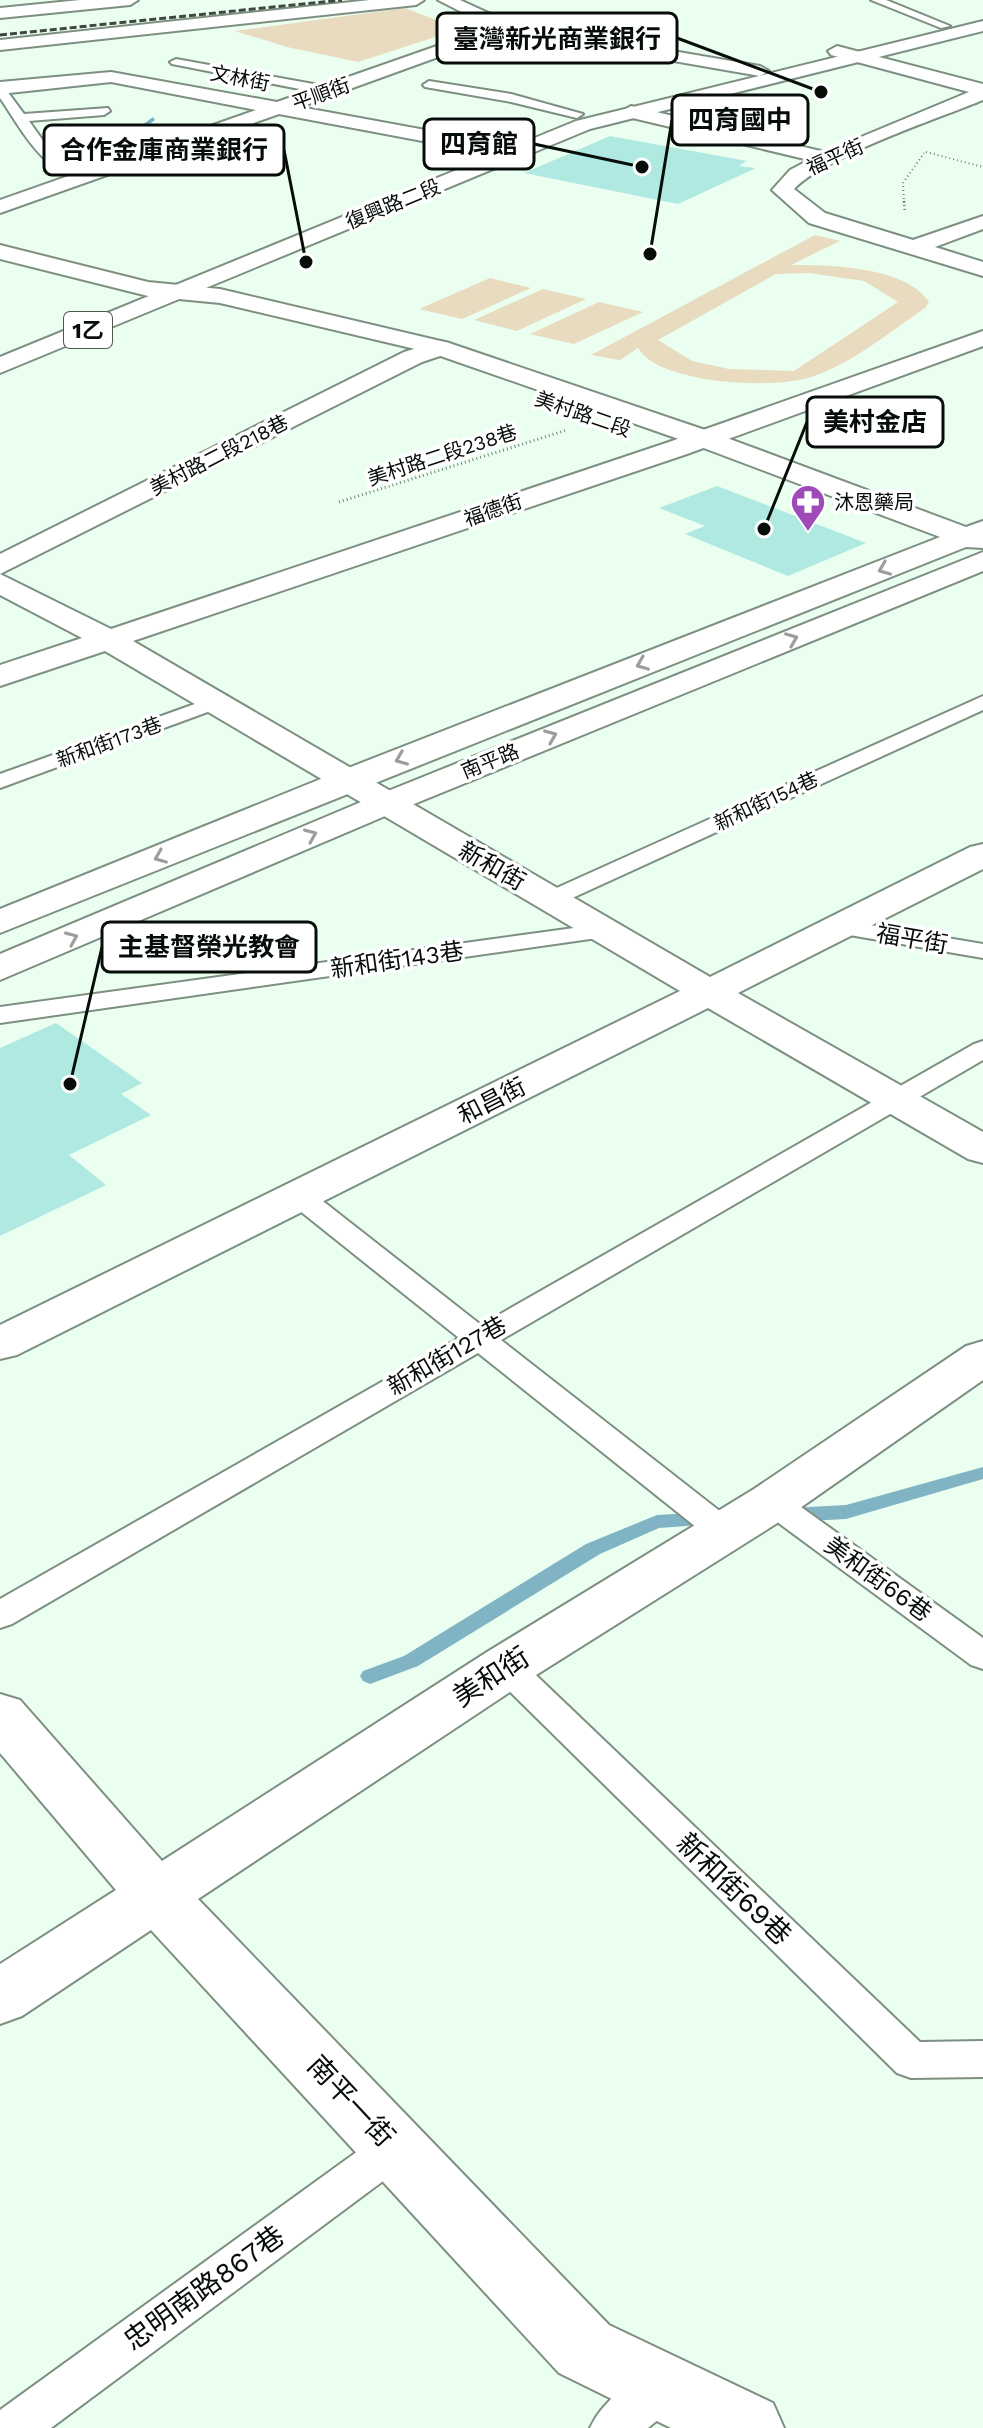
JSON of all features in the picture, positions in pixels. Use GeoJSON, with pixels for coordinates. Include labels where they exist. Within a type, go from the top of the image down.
{"type":"FeatureCollection","features":[{"type":"Feature","properties":{"kind":"street"},"geometry":{"type":"LineString","coordinates":[[0,6],[62,0]]}},
{"type":"Feature","properties":{"kind":"street"},"geometry":{"type":"LineString","coordinates":[[0,13],[130,0]]}},
{"type":"Feature","properties":{"kind":"street"},"geometry":{"type":"LineString","coordinates":[[0,45],[416,0]]}},
{"type":"Feature","properties":{"kind":"street"},"geometry":{"type":"LineString","coordinates":[[446,0],[506,27],[760,71]]}},
{"type":"Feature","properties":{"kind":"street","name":"復興路二段"},"geometry":{"type":"LineString","coordinates":[[0,349],[577,114],[983,17]]}},
{"type":"Feature","properties":{"kind":"street","name":"復興路二段"},"geometry":{"type":"LineString","coordinates":[[0,366],[583,125],[983,26]]}},
{"type":"Feature","properties":{"kind":"street","name":"平順街"},"geometry":{"type":"LineString","coordinates":[[0,207],[506,27]]}},
{"type":"Feature","properties":{"kind":"street"},"geometry":{"type":"LineString","coordinates":[[60,39],[111,77]]}},
{"type":"Feature","properties":{"kind":"street","name":"福平街"},"geometry":{"type":"LineString","coordinates":[[837,51],[983,92]]}},
{"type":"Feature","properties":{"kind":"street","name":"文林街"},"geometry":{"type":"LineString","coordinates":[[0,89],[111,77],[518,153]]}},
{"type":"Feature","properties":{"kind":"street","name":"福平街"},"geometry":{"type":"LineString","coordinates":[[912,248],[817,218],[782,190],[797,174],[827,158],[983,92]]}},
{"type":"Feature","properties":{"kind":"street"},"geometry":{"type":"LineString","coordinates":[[631,112],[827,158]]}},
{"type":"Feature","properties":{"kind":"street"},"geometry":{"type":"LineString","coordinates":[[912,248],[983,222]]}},
{"type":"Feature","properties":{"kind":"street"},"geometry":{"type":"LineString","coordinates":[[912,248],[983,269]]}},
{"type":"Feature","properties":{"kind":"street","name":"美村路二段"},"geometry":{"type":"LineString","coordinates":[[0,252],[148,289],[220,296],[440,348],[974,549]]}},
{"type":"Feature","properties":{"kind":"street","name":"美村路二段"},"geometry":{"type":"LineString","coordinates":[[176,293],[201,307],[413,357],[598,420],[690,443]]}},
{"type":"Feature","properties":{"kind":"street","name":"福德街"},"geometry":{"type":"LineString","coordinates":[[0,676],[690,443],[983,338]]}},
{"type":"Feature","properties":{"kind":"street","name":"美村路二段218巷"},"geometry":{"type":"LineString","coordinates":[[0,565],[413,357],[440,348]]}},
{"type":"Feature","properties":{"kind":"street","name":"南平路"},"geometry":{"type":"LineString","coordinates":[[0,922],[350,779],[974,549]]}},
{"type":"Feature","properties":{"kind":"street","name":"南平路"},"geometry":{"type":"LineString","coordinates":[[0,968],[974,549]]}},
{"type":"Feature","properties":{"kind":"street","name":"新和街"},"geometry":{"type":"LineString","coordinates":[[0,583],[109,640],[217,702],[549,900],[983,1150]]}},
{"type":"Feature","properties":{"kind":"street","name":"和昌街"},"geometry":{"type":"LineString","coordinates":[[0,1344],[983,855]]}},
{"type":"Feature","properties":{"kind":"street","name":"美和街"},"geometry":{"type":"LineString","coordinates":[[0,1997],[506,1667],[772,1502],[983,1357]]}},
{"type":"Feature","properties":{"kind":"street","name":"南平一街"},"geometry":{"type":"LineString","coordinates":[[0,1715],[156,1895],[584,2349],[748,2428]]}},
{"type":"Feature","properties":{"kind":"lane"},"geometry":{"type":"LineString","coordinates":[[876,0],[945,26]]}},
{"type":"Feature","properties":{"kind":"lane"},"geometry":{"type":"LineString","coordinates":[[176,62],[330,91]]}},
{"type":"Feature","properties":{"kind":"lane"},"geometry":{"type":"LineString","coordinates":[[429,85],[511,98],[577,114]]}},
{"type":"Feature","properties":{"kind":"lane"},"geometry":{"type":"LineString","coordinates":[[0,89],[51,160],[68,170],[91,175]]}},
{"type":"Feature","properties":{"kind":"lane"},"geometry":{"type":"LineString","coordinates":[[21,118],[104,111]]}},
{"type":"Feature","properties":{"kind":"lane","name":"新和街173巷"},"geometry":{"type":"LineString","coordinates":[[0,781],[217,702]]}},
{"type":"Feature","properties":{"kind":"lane","name":"新和街154巷"},"geometry":{"type":"LineString","coordinates":[[549,900],[983,702]]}},
{"type":"Feature","properties":{"kind":"lane","name":"福平街"},"geometry":{"type":"LineString","coordinates":[[840,927],[983,951]]}},
{"type":"Feature","properties":{"kind":"lane","name":"新和街143巷"},"geometry":{"type":"LineString","coordinates":[[0,1015],[603,931]]}},
{"type":"Feature","properties":{"kind":"lane","name":"新和街127巷"},"geometry":{"type":"LineString","coordinates":[[0,1615],[893,1098],[983,1049]]}},
{"type":"Feature","properties":{"kind":"lane"},"geometry":{"type":"LineString","coordinates":[[300,1197],[723,1531]]}},
{"type":"Feature","properties":{"kind":"lane","name":"美和街66巷"},"geometry":{"type":"LineString","coordinates":[[772,1502],[983,1656]]}},
{"type":"Feature","properties":{"kind":"lane","name":"新和街69巷"},"geometry":{"type":"LineString","coordinates":[[506,1667],[911,2060],[983,2059]]}},
{"type":"Feature","properties":{"kind":"lane","name":"忠明南路867巷"},"geometry":{"type":"LineString","coordinates":[[13,2428],[395,2148]]}},
{"type":"Feature","properties":{"kind":"lane"},"geometry":{"type":"LineString","coordinates":[[613,2428],[662,2387]]}},
{"type":"Feature","properties":{"kind":"path"},"geometry":{"type":"LineString","coordinates":[[912,248],[906,228],[903,183],[925,152],[983,167]]}},
{"type":"Feature","properties":{"kind":"path","name":"美村路二段238巷"},"geometry":{"type":"LineString","coordinates":[[339,502],[598,420]]}},
{"type":"Feature","properties":{"kind":"shaded area"},"geometry":{"type":"Polygon","coordinates":[[[405,8],[460,29],[358,62],[287,47],[235,31],[405,8]]]}},
{"type":"Feature","properties":{"kind":"shaded area"},"geometry":{"type":"Polygon","coordinates":[[[815,235],[840,241],[791,265],[845,267],[885,274],[918,290],[929,302],[925,308],[858,354],[829,370],[797,380],[748,383],[693,377],[650,360],[638,348],[620,360],[591,355],[815,235]],[[809,273],[776,274],[658,340],[692,361],[729,369],[794,371],[898,302],[864,281],[809,273]]]}},
{"type":"Feature","properties":{"kind":"shaded area"},"geometry":{"type":"Polygon","coordinates":[[[490,278],[531,288],[462,319],[419,309],[490,278]]]}},
{"type":"Feature","properties":{"kind":"shaded area"},"geometry":{"type":"Polygon","coordinates":[[[543,289],[586,299],[517,331],[474,320],[543,289]]]}},
{"type":"Feature","properties":{"kind":"shaded area"},"geometry":{"type":"Polygon","coordinates":[[[599,302],[643,312],[574,344],[530,334],[599,302]]]}},
{"type":"Feature","properties":{"kind":"building"},"geometry":{"type":"Polygon","coordinates":[[[610,136],[747,161],[739,166],[756,168],[678,204],[524,173],[610,136]]]}},
{"type":"Feature","properties":{"kind":"building"},"geometry":{"type":"Polygon","coordinates":[[[717,486],[866,543],[788,576],[685,534],[705,526],[659,508],[717,486]]]}},
{"type":"Feature","properties":{"kind":"building"},"geometry":{"type":"Polygon","coordinates":[[[56,1023],[142,1083],[121,1094],[151,1115],[69,1155],[106,1185],[0,1236],[0,1048],[56,1023]]]}},
{"type":"Feature","properties":{"kind":"waterway"},"geometry":{"type":"LineString","coordinates":[[101,159],[153,119]]}},
{"type":"Feature","properties":{"kind":"waterway"},"geometry":{"type":"LineString","coordinates":[[790,1515],[846,1512],[983,1473]]}},
{"type":"Feature","properties":{"kind":"waterway"},"geometry":{"type":"LineString","coordinates":[[370,1676],[411,1661],[593,1549],[657,1522],[707,1519]]}},
{"type":"Feature","properties":{"kind":"railway"},"geometry":{"type":"LineString","coordinates":[[0,35],[342,0]]}},
{"type":"Feature","properties":{"kind":"place","name":"臺灣新光商業銀行"},"geometry":{"type":"Point","coordinates":[821,92]}},
{"type":"Feature","properties":{"kind":"place","name":"四育館"},"geometry":{"type":"Point","coordinates":[642,167]}},
{"type":"Feature","properties":{"kind":"place","name":"四育國中"},"geometry":{"type":"Point","coordinates":[650,254]}},
{"type":"Feature","properties":{"kind":"place","name":"合作金庫商業銀行"},"geometry":{"type":"Point","coordinates":[306,262]}},
{"type":"Feature","properties":{"kind":"place","name":"美村金店"},"geometry":{"type":"Point","coordinates":[764,529]}},
{"type":"Feature","properties":{"kind":"place","name":"沐恩藥局"},"geometry":{"type":"Point","coordinates":[808,533]}},
{"type":"Feature","properties":{"kind":"place","name":"主基督榮光教會"},"geometry":{"type":"Point","coordinates":[70,1084]}}]}
